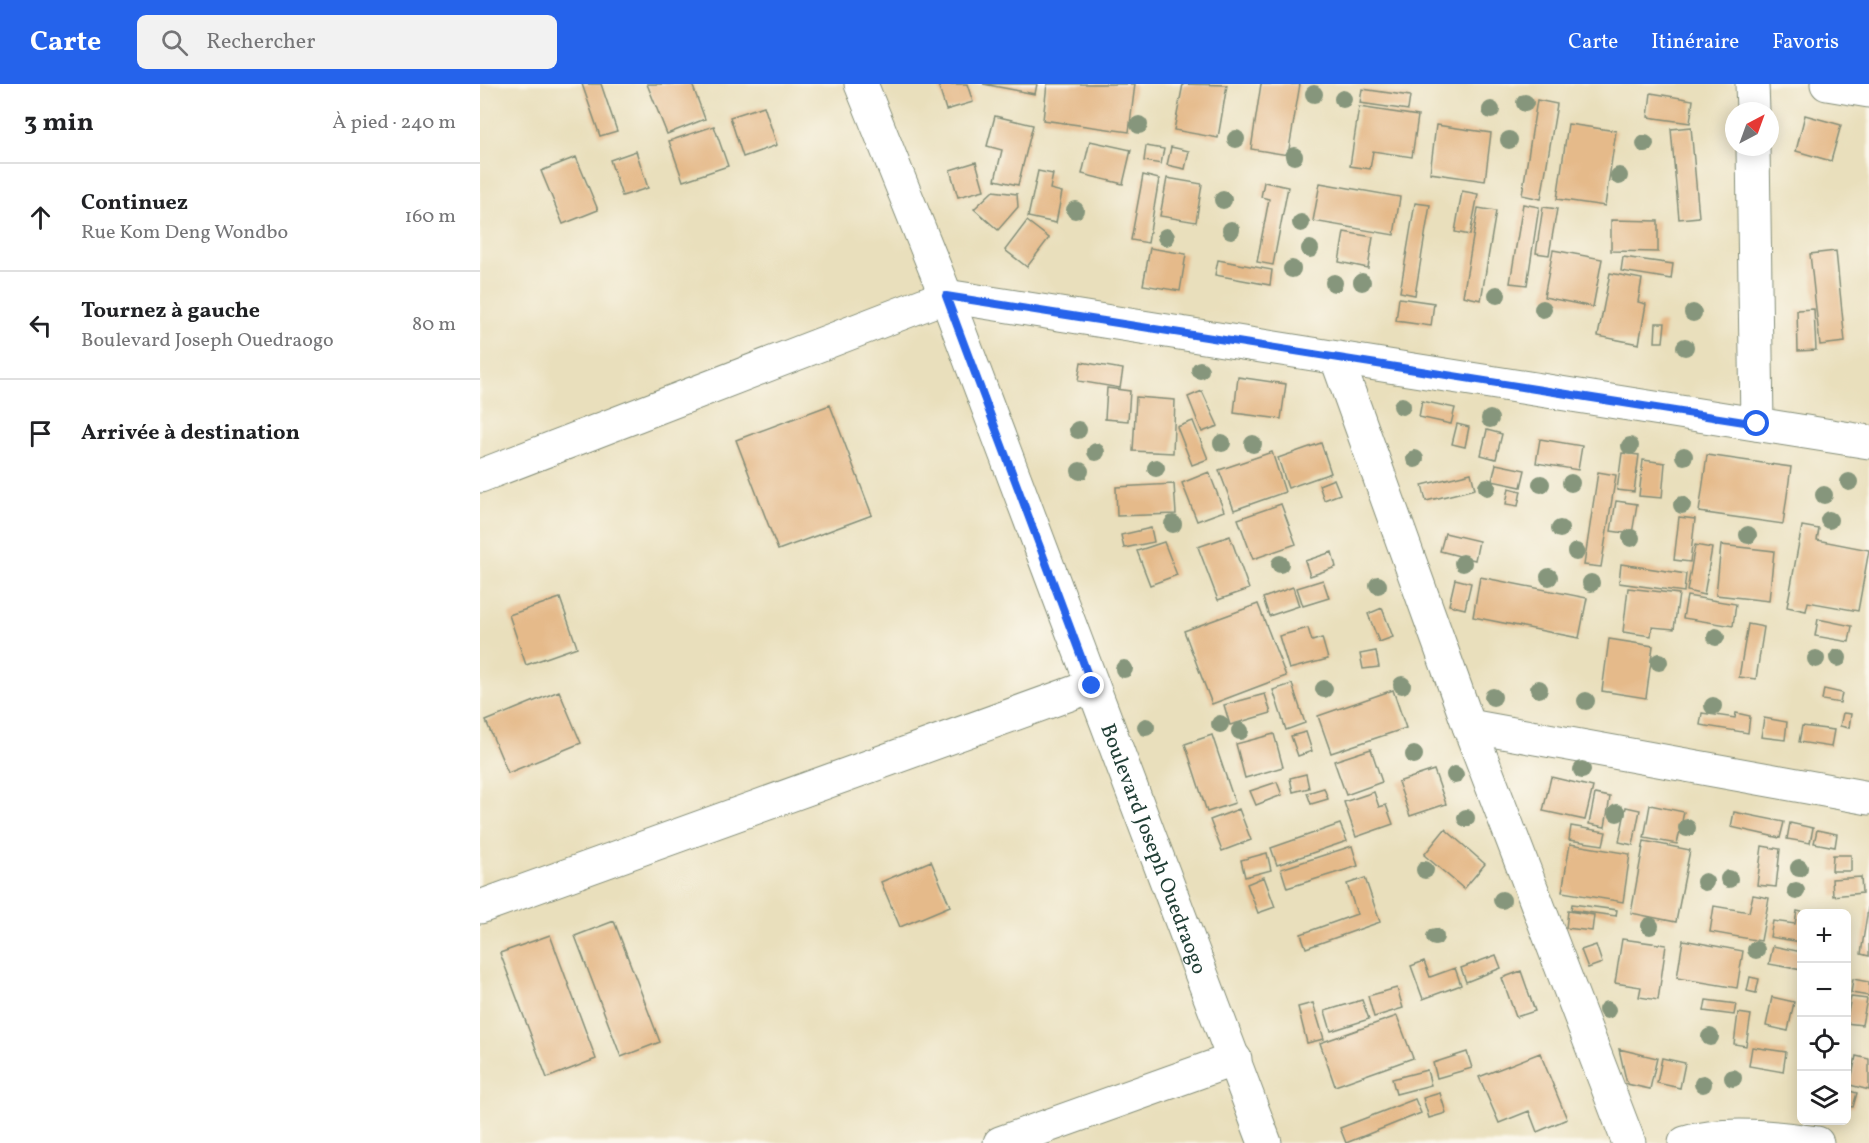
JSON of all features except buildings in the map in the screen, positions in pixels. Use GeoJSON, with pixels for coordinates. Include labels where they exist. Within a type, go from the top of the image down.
{"type":"FeatureCollection","features":[{"type":"Feature","properties":{"kind":"street","name":"Boulevard Joseph Ouedraogo"},"geometry":{"type":"LineString","coordinates":[[861,84],[946,296],[1265,1143]]}},
{"type":"Feature","properties":{"kind":"street"},"geometry":{"type":"LineString","coordinates":[[1752,84],[1753,102]]}},
{"type":"Feature","properties":{"kind":"street"},"geometry":{"type":"LineString","coordinates":[[1827,84],[1869,91]]}},
{"type":"Feature","properties":{"kind":"street"},"geometry":{"type":"LineString","coordinates":[[1753,156],[1757,424]]}},
{"type":"Feature","properties":{"kind":"street"},"geometry":{"type":"LineString","coordinates":[[480,476],[946,296],[1869,442]]}},
{"type":"Feature","properties":{"kind":"street"},"geometry":{"type":"LineString","coordinates":[[1337,358],[1469,726],[1629,1143]]}},
{"type":"Feature","properties":{"kind":"street"},"geometry":{"type":"LineString","coordinates":[[480,907],[1092,686]]}},
{"type":"Feature","properties":{"kind":"street"},"geometry":{"type":"LineString","coordinates":[[1469,726],[1869,798]]}},
{"type":"Feature","properties":{"kind":"street"},"geometry":{"type":"LineString","coordinates":[[1000,1143],[1235,1059]]}},
{"type":"Feature","properties":{"kind":"street"},"geometry":{"type":"LineString","coordinates":[[1685,1143],[1693,1140],[1743,1136],[1817,1143]]}},
{"type":"Feature","properties":{"kind":"route"},"geometry":{"type":"LineString","coordinates":[[1092,686],[946,296],[1757,424]]}}]}
